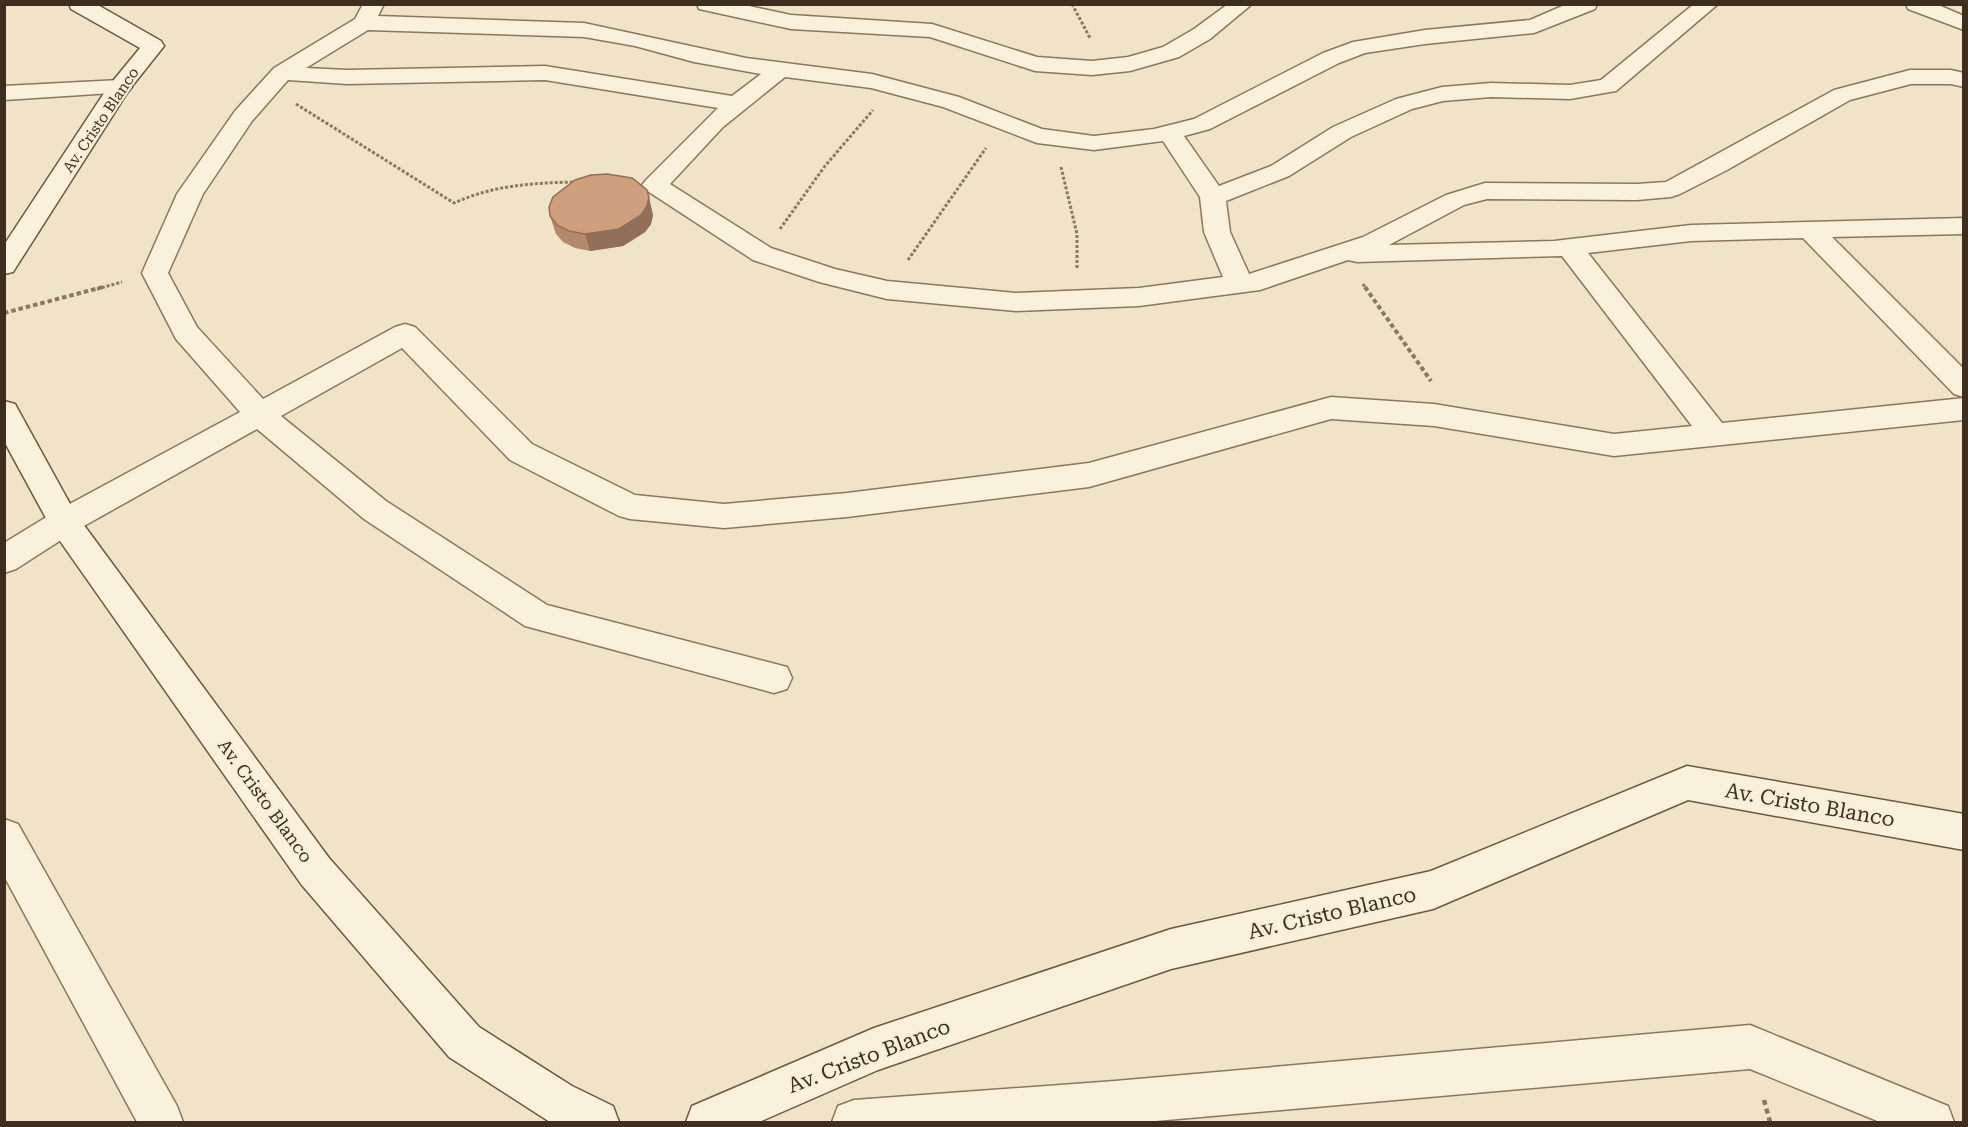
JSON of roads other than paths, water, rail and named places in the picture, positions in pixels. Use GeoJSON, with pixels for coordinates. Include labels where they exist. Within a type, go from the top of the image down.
{"type":"FeatureCollection","features":[{"type":"Feature","properties":{"kind":"street","name":"Av. Cristo Blanco"},"geometry":{"type":"LineString","coordinates":[[4,266],[120,87],[153,46],[79,4]]}},
{"type":"Feature","properties":{"kind":"street"},"geometry":{"type":"LineString","coordinates":[[707,4],[791,21],[932,30],[1035,64],[1092,68],[1130,64],[1171,52],[1202,34],[1242,4]]}},
{"type":"Feature","properties":{"kind":"street"},"geometry":{"type":"LineString","coordinates":[[774,678],[537,616],[375,510],[259,414],[186,332],[155,273],[190,194],[243,116],[276,80],[369,14],[422,23],[584,30],[637,40],[694,55],[778,70],[832,75],[894,87],[951,102],[1037,136],[1094,143],[1169,132],[1202,124],[1331,58],[1361,47],[1425,37],[1534,26],[1587,4]]}},
{"type":"Feature","properties":{"kind":"street"},"geometry":{"type":"LineString","coordinates":[[1213,197],[1280,171],[1342,132],[1404,104],[1442,94],[1491,90],[1570,92],[1608,86],[1708,4]]}},
{"type":"Feature","properties":{"kind":"street"},"geometry":{"type":"LineString","coordinates":[[1916,4],[1964,24]]}},
{"type":"Feature","properties":{"kind":"street"},"geometry":{"type":"LineString","coordinates":[[660,92],[694,55]]}},
{"type":"Feature","properties":{"kind":"street"},"geometry":{"type":"LineString","coordinates":[[778,70],[715,122],[655,185],[762,254],[829,276],[887,290],[1016,302],[1140,297],[1260,281],[1372,243],[1455,201],[1485,191],[1625,192],[1671,189],[1842,95],[1910,77],[1951,77],[1964,80]]}},
{"type":"Feature","properties":{"kind":"street"},"geometry":{"type":"LineString","coordinates":[[276,80],[545,73],[737,104]]}},
{"type":"Feature","properties":{"kind":"street"},"geometry":{"type":"LineString","coordinates":[[4,93],[120,87]]}},
{"type":"Feature","properties":{"kind":"street"},"geometry":{"type":"LineString","coordinates":[[1169,132],[1213,197],[1217,232],[1240,284]]}},
{"type":"Feature","properties":{"kind":"street"},"geometry":{"type":"LineString","coordinates":[[1342,254],[1569,247],[1691,233],[1964,226]]}},
{"type":"Feature","properties":{"kind":"street"},"geometry":{"type":"LineString","coordinates":[[1809,229],[1964,387]]}},
{"type":"Feature","properties":{"kind":"street"},"geometry":{"type":"LineString","coordinates":[[1569,247],[1715,435]]}},
{"type":"Feature","properties":{"kind":"street"},"geometry":{"type":"LineString","coordinates":[[4,560],[64,522],[405,334],[521,452],[630,507],[724,516],[847,505],[1089,475],[1331,408],[1434,414],[1614,445],[1964,409]]}},
{"type":"Feature","properties":{"kind":"street","name":"Av. Cristo Blanco"},"geometry":{"type":"LineString","coordinates":[[4,412],[64,522],[315,871],[464,1042],[556,1102],[597,1122]]}},
{"type":"Feature","properties":{"kind":"street","name":"Av. Cristo Blanco"},"geometry":{"type":"LineString","coordinates":[[708,1122],[874,1050],[1171,949],[1433,890],[1687,783],[1964,832]]}},
{"type":"Feature","properties":{"kind":"street"},"geometry":{"type":"LineString","coordinates":[[4,837],[161,1122]]}},
{"type":"Feature","properties":{"kind":"street"},"geometry":{"type":"LineString","coordinates":[[854,1122],[1115,1103],[1750,1047],[1932,1122]]}}]}
